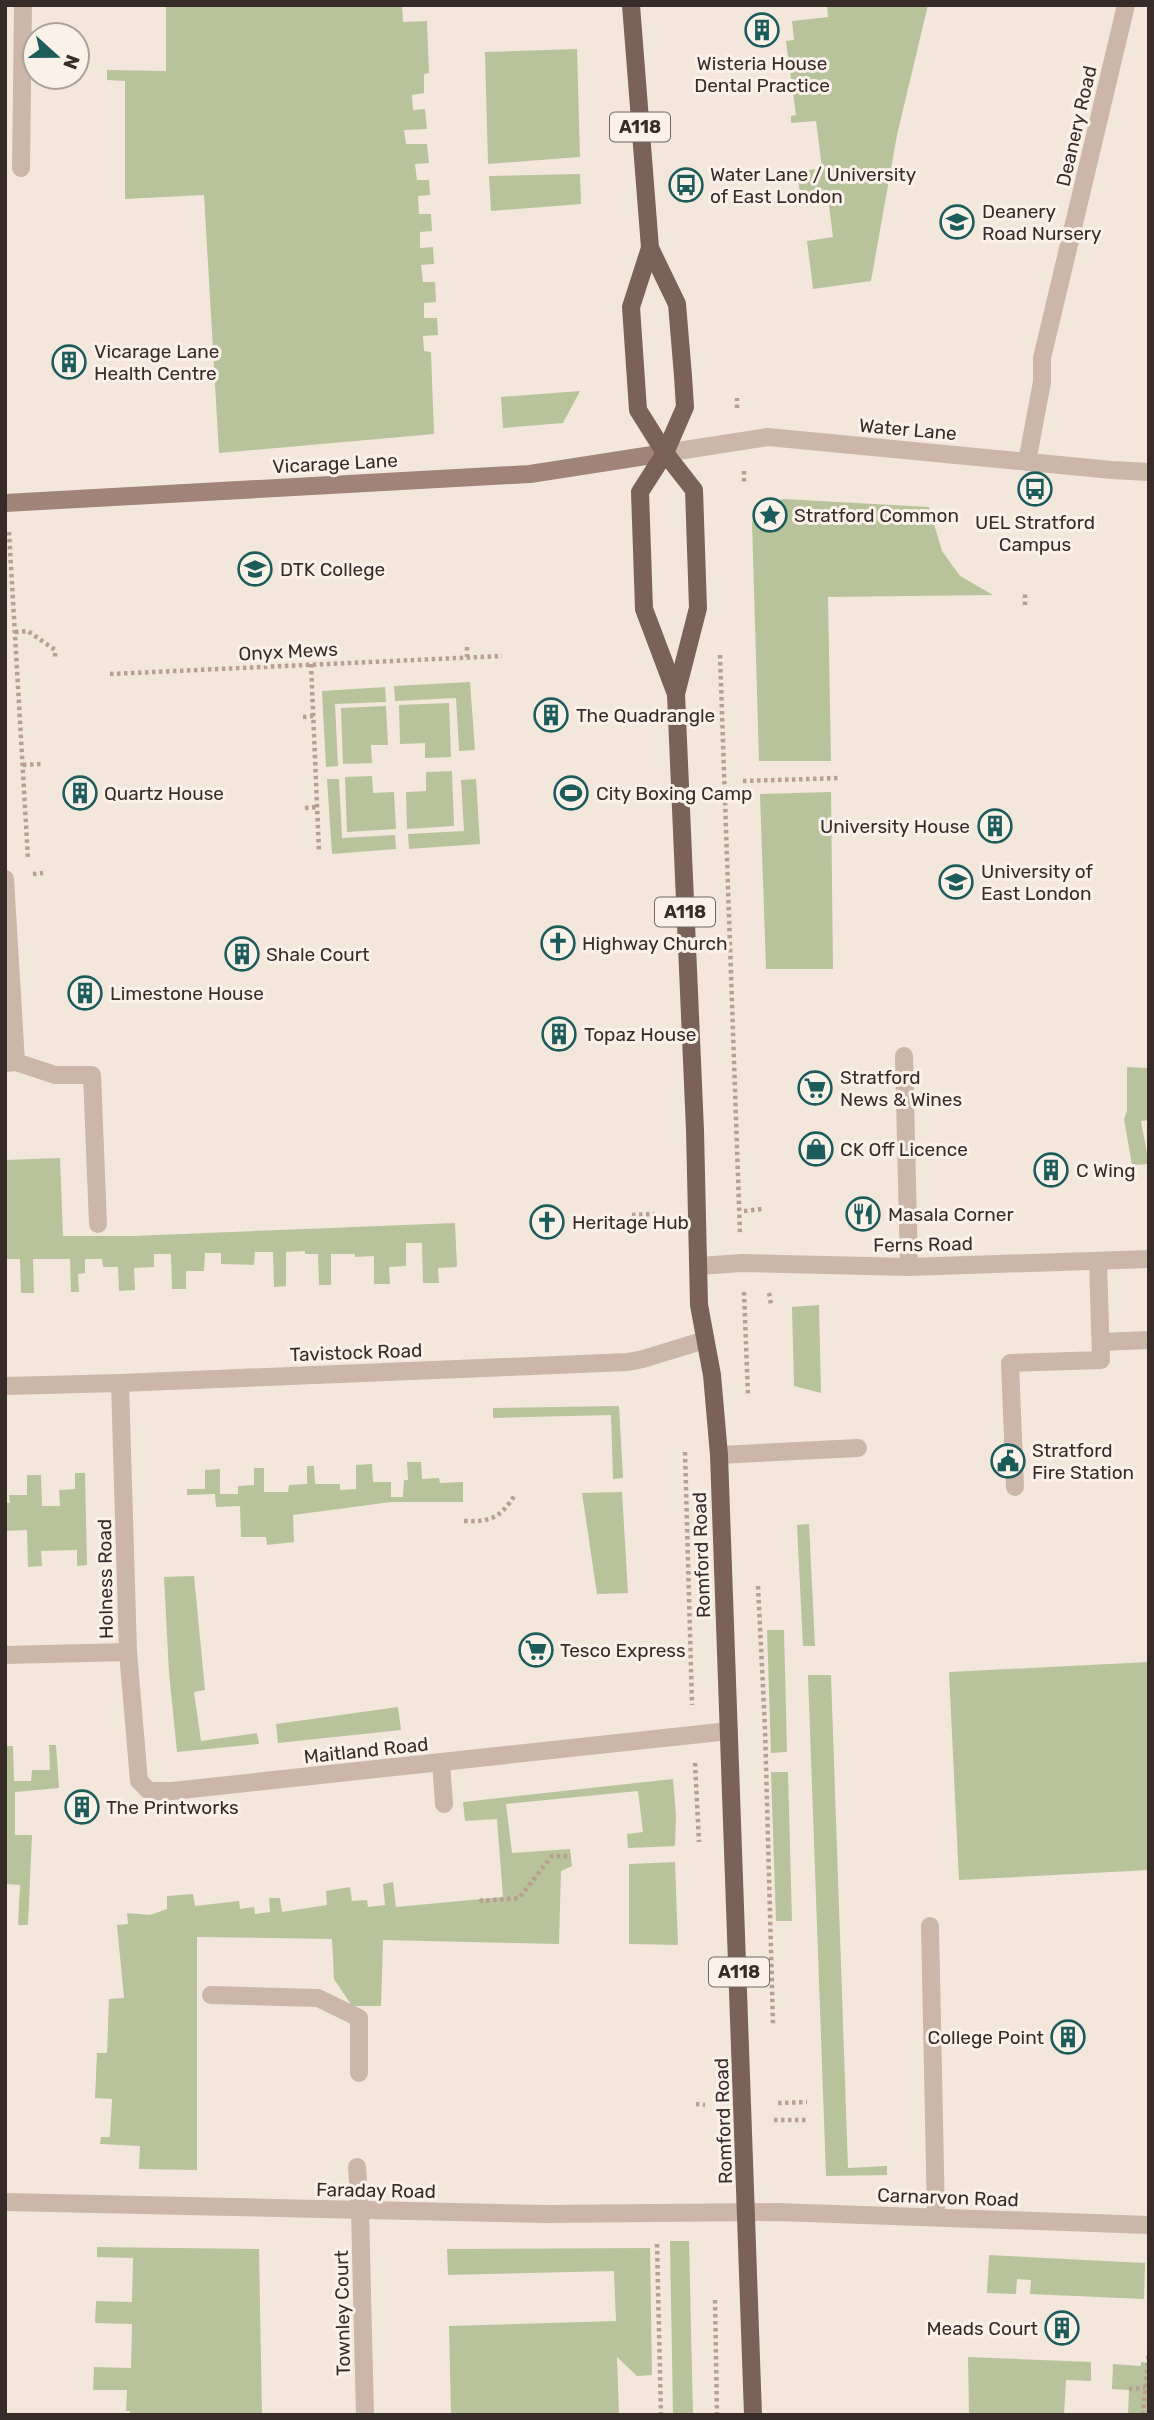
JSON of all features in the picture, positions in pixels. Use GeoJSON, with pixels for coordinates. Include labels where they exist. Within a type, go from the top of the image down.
{"type":"FeatureCollection","features":[{"type":"Feature","properties":{"kind":"main road","name":"Romford Road"},"geometry":{"type":"LineString","coordinates":[[631,5],[650,248],[677,304],[683,376],[685,407],[665,453],[640,492],[644,609],[676,694]]}},
{"type":"Feature","properties":{"kind":"main road","name":"Romford Road"},"geometry":{"type":"LineString","coordinates":[[650,248],[631,307],[638,410],[665,453],[694,490],[698,608],[676,694],[695,1130],[699,1305],[712,1375],[719,1455],[753,2415]]}},
{"type":"Feature","properties":{"kind":"main road","name":"Vicarage Lane"},"geometry":{"type":"LineString","coordinates":[[7,503],[530,474],[665,453]]}},
{"type":"Feature","properties":{"kind":"street"},"geometry":{"type":"LineString","coordinates":[[20,168],[23,5]]}},
{"type":"Feature","properties":{"kind":"street","name":"Deanery Road"},"geometry":{"type":"LineString","coordinates":[[1027,462],[1042,382],[1042,358],[1126,5]]}},
{"type":"Feature","properties":{"kind":"street","name":"Water Lane"},"geometry":{"type":"LineString","coordinates":[[665,453],[768,437],[1149,472]]}},
{"type":"Feature","properties":{"kind":"street"},"geometry":{"type":"LineString","coordinates":[[5,879],[11,1062],[55,1075],[92,1075],[98,1224]]}},
{"type":"Feature","properties":{"kind":"street"},"geometry":{"type":"LineString","coordinates":[[905,1056],[909,1267]]}},
{"type":"Feature","properties":{"kind":"street","name":"Ferns Road"},"geometry":{"type":"LineString","coordinates":[[698,1266],[741,1263],[909,1267],[1149,1259]]}},
{"type":"Feature","properties":{"kind":"street"},"geometry":{"type":"LineString","coordinates":[[1015,1487],[1010,1363],[1101,1360],[1098,1261]]}},
{"type":"Feature","properties":{"kind":"street","name":"Tavistock Road"},"geometry":{"type":"LineString","coordinates":[[5,1386],[628,1362],[705,1340]]}},
{"type":"Feature","properties":{"kind":"street"},"geometry":{"type":"LineString","coordinates":[[1101,1342],[1149,1340]]}},
{"type":"Feature","properties":{"kind":"street","name":"Holness Road"},"geometry":{"type":"LineString","coordinates":[[5,1655],[128,1652],[120,1383]]}},
{"type":"Feature","properties":{"kind":"street"},"geometry":{"type":"LineString","coordinates":[[719,1455],[858,1448]]}},
{"type":"Feature","properties":{"kind":"street","name":"Maitland Road"},"geometry":{"type":"LineString","coordinates":[[128,1652],[139,1780],[149,1791],[172,1791],[729,1731]]}},
{"type":"Feature","properties":{"kind":"street"},"geometry":{"type":"LineString","coordinates":[[441,1762],[444,1804]]}},
{"type":"Feature","properties":{"kind":"street"},"geometry":{"type":"LineString","coordinates":[[930,1926],[936,2217]]}},
{"type":"Feature","properties":{"kind":"street"},"geometry":{"type":"LineString","coordinates":[[211,1995],[318,1998],[359,2018],[359,2073]]}},
{"type":"Feature","properties":{"kind":"street","name":"Townley Court"},"geometry":{"type":"LineString","coordinates":[[356,2168],[360,2211],[365,2415]]}},
{"type":"Feature","properties":{"kind":"street","name":"Faraday Road"},"geometry":{"type":"LineString","coordinates":[[5,2202],[545,2214],[747,2213]]}},
{"type":"Feature","properties":{"kind":"street","name":"Carnarvon Road"},"geometry":{"type":"LineString","coordinates":[[747,2213],[1149,2225]]}},
{"type":"Feature","properties":{"kind":"path"},"geometry":{"type":"LineString","coordinates":[[737,398],[737,408]]}},
{"type":"Feature","properties":{"kind":"path"},"geometry":{"type":"LineString","coordinates":[[744,470],[744,485]]}},
{"type":"Feature","properties":{"kind":"path"},"geometry":{"type":"LineString","coordinates":[[7,503],[28,860]]}},
{"type":"Feature","properties":{"kind":"path"},"geometry":{"type":"LineString","coordinates":[[1025,594],[1025,605]]}},
{"type":"Feature","properties":{"kind":"path"},"geometry":{"type":"LineString","coordinates":[[695,621],[720,654],[741,1238]]}},
{"type":"Feature","properties":{"kind":"path"},"geometry":{"type":"LineString","coordinates":[[15,632],[28,631],[55,650],[55,660]]}},
{"type":"Feature","properties":{"kind":"path"},"geometry":{"type":"LineString","coordinates":[[467,647],[467,657]]}},
{"type":"Feature","properties":{"kind":"path","name":"Onyx Mews"},"geometry":{"type":"LineString","coordinates":[[110,674],[502,656]]}},
{"type":"Feature","properties":{"kind":"path"},"geometry":{"type":"LineString","coordinates":[[311,664],[319,851]]}},
{"type":"Feature","properties":{"kind":"path"},"geometry":{"type":"LineString","coordinates":[[303,717],[313,716]]}},
{"type":"Feature","properties":{"kind":"path"},"geometry":{"type":"LineString","coordinates":[[23,765],[41,764]]}},
{"type":"Feature","properties":{"kind":"path"},"geometry":{"type":"LineString","coordinates":[[743,781],[841,778]]}},
{"type":"Feature","properties":{"kind":"path"},"geometry":{"type":"LineString","coordinates":[[305,808],[318,807]]}},
{"type":"Feature","properties":{"kind":"path"},"geometry":{"type":"LineString","coordinates":[[744,1211],[762,1209]]}},
{"type":"Feature","properties":{"kind":"path"},"geometry":{"type":"LineString","coordinates":[[632,1214],[654,1214]]}},
{"type":"Feature","properties":{"kind":"path"},"geometry":{"type":"LineString","coordinates":[[744,1303],[747,1372]]}},
{"type":"Feature","properties":{"kind":"path"},"geometry":{"type":"LineString","coordinates":[[464,1521],[482,1522],[497,1517],[515,1495]]}},
{"type":"Feature","properties":{"kind":"path"},"geometry":{"type":"LineString","coordinates":[[758,1583],[774,2034]]}},
{"type":"Feature","properties":{"kind":"path"},"geometry":{"type":"LineString","coordinates":[[480,1899],[519,1898],[552,1856],[571,1856]]}},
{"type":"Feature","properties":{"kind":"path"},"geometry":{"type":"LineString","coordinates":[[778,2103],[807,2102]]}},
{"type":"Feature","properties":{"kind":"path"},"geometry":{"type":"LineString","coordinates":[[696,2105],[705,2105]]}},
{"type":"Feature","properties":{"kind":"path"},"geometry":{"type":"LineString","coordinates":[[776,2120],[807,2120]]}},
{"type":"Feature","properties":{"kind":"path"},"geometry":{"type":"LineString","coordinates":[[657,2239],[661,2415]]}},
{"type":"Feature","properties":{"kind":"path"},"geometry":{"type":"LineString","coordinates":[[715,2290],[717,2415]]}},
{"type":"Feature","properties":{"kind":"path"},"geometry":{"type":"LineString","coordinates":[[1143,2415],[1149,2351]]}},
{"type":"Feature","properties":{"kind":"path"},"geometry":{"type":"LineString","coordinates":[[1129,2389],[1145,2388]]}},
{"type":"Feature","properties":{"kind":"green space"},"geometry":{"type":"Polygon","coordinates":[[[166,5],[402,5],[403,22],[427,21],[429,73],[424,74],[424,93],[412,95],[413,110],[425,109],[427,129],[404,130],[406,144],[427,144],[429,163],[415,164],[417,180],[429,180],[430,195],[418,196],[419,214],[431,214],[432,231],[420,232],[420,248],[433,247],[434,264],[421,265],[423,282],[435,282],[436,302],[424,303],[424,318],[437,318],[438,335],[423,336],[424,351],[431,352],[434,434],[219,453],[204,195],[125,199],[125,81],[107,80],[107,70],[166,71],[166,5]]]}},
{"type":"Feature","properties":{"kind":"green space"},"geometry":{"type":"Polygon","coordinates":[[[827,5],[928,5],[897,135],[871,281],[813,289],[807,241],[833,237],[827,190],[800,194],[797,172],[822,168],[816,121],[791,123],[791,116],[796,115],[786,41],[794,40],[792,21],[828,17],[827,5]]]}},
{"type":"Feature","properties":{"kind":"green space"},"geometry":{"type":"Polygon","coordinates":[[[577,49],[580,157],[488,164],[485,52],[577,49]]]}},
{"type":"Feature","properties":{"kind":"green space"},"geometry":{"type":"Polygon","coordinates":[[[580,174],[581,204],[491,211],[489,176],[580,174]]]}},
{"type":"Feature","properties":{"kind":"green space"},"geometry":{"type":"Polygon","coordinates":[[[580,391],[563,423],[503,428],[501,397],[580,391]]]}},
{"type":"Feature","properties":{"kind":"green space"},"geometry":{"type":"Polygon","coordinates":[[[784,499],[929,507],[942,551],[960,576],[993,595],[828,597],[831,761],[759,761],[752,522],[765,506],[784,499]]]}},
{"type":"Feature","properties":{"kind":"green space"},"geometry":{"type":"Polygon","coordinates":[[[470,682],[475,750],[459,751],[456,698],[395,701],[394,686],[470,682]]]}},
{"type":"Feature","properties":{"kind":"green space"},"geometry":{"type":"Polygon","coordinates":[[[385,687],[386,702],[335,704],[338,766],[326,767],[322,691],[385,687]]]}},
{"type":"Feature","properties":{"kind":"green space"},"geometry":{"type":"Polygon","coordinates":[[[449,703],[451,757],[425,758],[425,743],[400,744],[399,705],[449,703]]]}},
{"type":"Feature","properties":{"kind":"green space"},"geometry":{"type":"Polygon","coordinates":[[[386,706],[388,745],[371,745],[372,763],[343,764],[341,708],[386,706]]]}},
{"type":"Feature","properties":{"kind":"green space"},"geometry":{"type":"Polygon","coordinates":[[[452,771],[454,826],[407,829],[406,792],[426,791],[426,772],[452,771]]]}},
{"type":"Feature","properties":{"kind":"green space"},"geometry":{"type":"Polygon","coordinates":[[[372,776],[373,793],[394,792],[396,829],[347,832],[345,777],[372,776]]]}},
{"type":"Feature","properties":{"kind":"green space"},"geometry":{"type":"Polygon","coordinates":[[[327,779],[339,779],[342,838],[395,835],[396,849],[332,854],[327,779]]]}},
{"type":"Feature","properties":{"kind":"green space"},"geometry":{"type":"Polygon","coordinates":[[[476,779],[480,844],[409,849],[408,834],[464,831],[461,780],[476,779]]]}},
{"type":"Feature","properties":{"kind":"green space"},"geometry":{"type":"Polygon","coordinates":[[[831,792],[833,969],[766,969],[760,794],[831,792]]]}},
{"type":"Feature","properties":{"kind":"green space"},"geometry":{"type":"Polygon","coordinates":[[[1127,1067],[1149,1068],[1149,1120],[1141,1121],[1149,1164],[1132,1165],[1124,1119],[1127,1111],[1127,1067]]]}},
{"type":"Feature","properties":{"kind":"green space"},"geometry":{"type":"Polygon","coordinates":[[[60,1158],[63,1236],[133,1236],[455,1223],[457,1267],[438,1268],[439,1283],[423,1283],[422,1243],[406,1243],[406,1266],[389,1267],[390,1284],[374,1284],[374,1256],[331,1254],[331,1285],[319,1285],[318,1254],[305,1254],[305,1251],[286,1252],[286,1286],[274,1287],[273,1252],[255,1252],[254,1265],[221,1264],[221,1253],[205,1253],[204,1271],[186,1271],[186,1289],[172,1289],[171,1254],[154,1254],[154,1267],[134,1268],[135,1290],[119,1291],[118,1267],[103,1267],[102,1259],[85,1259],[85,1273],[78,1274],[79,1292],[71,1292],[70,1259],[33,1259],[34,1293],[21,1293],[20,1259],[5,1259],[5,1160],[60,1158]]]}},
{"type":"Feature","properties":{"kind":"green space"},"geometry":{"type":"Polygon","coordinates":[[[819,1305],[821,1393],[794,1386],[792,1307],[819,1305]]]}},
{"type":"Feature","properties":{"kind":"green space"},"geometry":{"type":"Polygon","coordinates":[[[619,1406],[623,1478],[613,1479],[611,1415],[493,1418],[493,1408],[619,1406]]]}},
{"type":"Feature","properties":{"kind":"green space"},"geometry":{"type":"Polygon","coordinates":[[[407,1462],[421,1462],[422,1479],[439,1478],[440,1483],[463,1482],[463,1502],[391,1502],[293,1515],[294,1542],[267,1545],[266,1537],[241,1537],[240,1506],[216,1507],[215,1494],[187,1495],[187,1489],[205,1489],[205,1470],[220,1469],[220,1494],[238,1494],[238,1486],[254,1485],[254,1468],[264,1468],[264,1492],[288,1492],[289,1485],[307,1484],[307,1466],[314,1466],[315,1484],[340,1484],[340,1490],[356,1489],[356,1465],[372,1464],[373,1482],[391,1482],[391,1497],[403,1497],[404,1480],[408,1480],[407,1462]]]}},
{"type":"Feature","properties":{"kind":"green space"},"geometry":{"type":"Polygon","coordinates":[[[75,1473],[85,1473],[87,1565],[77,1566],[77,1550],[41,1551],[42,1566],[28,1567],[27,1530],[5,1531],[5,1503],[10,1503],[9,1495],[27,1495],[27,1475],[41,1475],[42,1506],[60,1506],[59,1490],[75,1489],[75,1473]]]}},
{"type":"Feature","properties":{"kind":"green space"},"geometry":{"type":"Polygon","coordinates":[[[622,1492],[628,1593],[597,1594],[582,1493],[622,1492]]]}},
{"type":"Feature","properties":{"kind":"green space"},"geometry":{"type":"Polygon","coordinates":[[[809,1524],[815,1646],[803,1646],[797,1525],[809,1524]]]}},
{"type":"Feature","properties":{"kind":"green space"},"geometry":{"type":"Polygon","coordinates":[[[194,1576],[205,1690],[194,1692],[201,1741],[257,1733],[259,1744],[177,1752],[169,1673],[164,1577],[194,1576]]]}},
{"type":"Feature","properties":{"kind":"green space"},"geometry":{"type":"Polygon","coordinates":[[[767,1630],[784,1630],[787,1752],[771,1753],[767,1630]]]}},
{"type":"Feature","properties":{"kind":"green space"},"geometry":{"type":"Polygon","coordinates":[[[1149,1662],[1149,1870],[959,1880],[949,1672],[1149,1662]]]}},
{"type":"Feature","properties":{"kind":"green space"},"geometry":{"type":"Polygon","coordinates":[[[808,1675],[831,1675],[848,2168],[887,2166],[887,2175],[826,2176],[808,1675]]]}},
{"type":"Feature","properties":{"kind":"green space"},"geometry":{"type":"Polygon","coordinates":[[[398,1707],[401,1730],[278,1743],[276,1724],[398,1707]]]}},
{"type":"Feature","properties":{"kind":"green space"},"geometry":{"type":"Polygon","coordinates":[[[49,1745],[56,1745],[59,1788],[15,1792],[15,1835],[32,1835],[28,1925],[18,1925],[20,1885],[5,1884],[5,1746],[13,1746],[14,1781],[31,1781],[32,1770],[50,1770],[49,1745]]]}},
{"type":"Feature","properties":{"kind":"green space"},"geometry":{"type":"Polygon","coordinates":[[[771,1772],[788,1772],[792,1921],[776,1921],[771,1772]]]}},
{"type":"Feature","properties":{"kind":"green space"},"geometry":{"type":"Polygon","coordinates":[[[673,1779],[675,1846],[628,1848],[627,1834],[643,1832],[638,1791],[506,1804],[512,1853],[570,1849],[572,1866],[561,1871],[559,1944],[383,1940],[381,2006],[352,2006],[334,1979],[332,1939],[197,1937],[197,2170],[139,2169],[140,2146],[100,2144],[101,2137],[110,2137],[112,2099],[95,2098],[97,2053],[107,2053],[109,1999],[124,1998],[117,1925],[128,1924],[127,1913],[150,1915],[167,1909],[167,1896],[193,1894],[195,1906],[239,1901],[240,1909],[254,1907],[255,1914],[270,1912],[269,1898],[280,1898],[282,1912],[327,1905],[326,1891],[350,1887],[352,1901],[367,1900],[368,1907],[385,1905],[383,1884],[393,1882],[396,1907],[503,1897],[497,1819],[465,1821],[463,1802],[673,1779]]]}},
{"type":"Feature","properties":{"kind":"green space"},"geometry":{"type":"Polygon","coordinates":[[[675,1862],[678,1945],[629,1944],[629,1864],[675,1862]]]}},
{"type":"Feature","properties":{"kind":"green space"},"geometry":{"type":"Polygon","coordinates":[[[670,2241],[689,2241],[693,2415],[673,2415],[670,2241]]]}},
{"type":"Feature","properties":{"kind":"green space"},"geometry":{"type":"Polygon","coordinates":[[[97,2247],[259,2249],[262,2415],[130,2415],[130,2411],[126,2411],[127,2390],[93,2390],[94,2367],[131,2368],[132,2324],[95,2323],[96,2301],[132,2302],[133,2258],[97,2257],[97,2247]]]}},
{"type":"Feature","properties":{"kind":"green space"},"geometry":{"type":"Polygon","coordinates":[[[650,2248],[652,2375],[637,2376],[617,2357],[619,2415],[451,2415],[449,2326],[616,2321],[614,2271],[448,2275],[447,2249],[650,2248]]]}},
{"type":"Feature","properties":{"kind":"green space"},"geometry":{"type":"Polygon","coordinates":[[[989,2255],[1145,2263],[1144,2299],[1030,2294],[1031,2280],[1017,2279],[1016,2294],[987,2293],[989,2255]]]}},
{"type":"Feature","properties":{"kind":"green space"},"geometry":{"type":"Polygon","coordinates":[[[968,2357],[1091,2362],[1091,2381],[1066,2380],[1064,2415],[969,2415],[968,2357]]]}},
{"type":"Feature","properties":{"kind":"green space"},"geometry":{"type":"Polygon","coordinates":[[[1141,2362],[1149,2363],[1149,2415],[1128,2415],[1129,2390],[1112,2389],[1113,2364],[1141,2366],[1141,2362]]]}},
{"type":"Feature","properties":{"kind":"place","name":"Wisteria House Dental Practice"},"geometry":{"type":"Point","coordinates":[762,30]}},
{"type":"Feature","properties":{"kind":"place","name":"Water Lane / University of East London"},"geometry":{"type":"Point","coordinates":[686,185]}},
{"type":"Feature","properties":{"kind":"place","name":"Deanery Road Nursery"},"geometry":{"type":"Point","coordinates":[957,222]}},
{"type":"Feature","properties":{"kind":"place","name":"Vicarage Lane Health Centre"},"geometry":{"type":"Point","coordinates":[69,362]}},
{"type":"Feature","properties":{"kind":"place","name":"UEL Stratford Campus"},"geometry":{"type":"Point","coordinates":[1035,489]}},
{"type":"Feature","properties":{"kind":"place","name":"Stratford Common"},"geometry":{"type":"Point","coordinates":[770,515]}},
{"type":"Feature","properties":{"kind":"place","name":"DTK College"},"geometry":{"type":"Point","coordinates":[255,569]}},
{"type":"Feature","properties":{"kind":"place","name":"The Quadrangle"},"geometry":{"type":"Point","coordinates":[551,715]}},
{"type":"Feature","properties":{"kind":"place","name":"Quartz House"},"geometry":{"type":"Point","coordinates":[80,793]}},
{"type":"Feature","properties":{"kind":"place","name":"City Boxing Camp"},"geometry":{"type":"Point","coordinates":[571,793]}},
{"type":"Feature","properties":{"kind":"place","name":"University House"},"geometry":{"type":"Point","coordinates":[995,826]}},
{"type":"Feature","properties":{"kind":"place","name":"University of East London"},"geometry":{"type":"Point","coordinates":[956,882]}},
{"type":"Feature","properties":{"kind":"place","name":"Highway Church"},"geometry":{"type":"Point","coordinates":[558,943]}},
{"type":"Feature","properties":{"kind":"place","name":"Shale Court"},"geometry":{"type":"Point","coordinates":[242,954]}},
{"type":"Feature","properties":{"kind":"place","name":"Limestone House"},"geometry":{"type":"Point","coordinates":[85,993]}},
{"type":"Feature","properties":{"kind":"place","name":"Topaz House"},"geometry":{"type":"Point","coordinates":[559,1034]}},
{"type":"Feature","properties":{"kind":"place","name":"Stratford News & Wines"},"geometry":{"type":"Point","coordinates":[815,1088]}},
{"type":"Feature","properties":{"kind":"place","name":"CK Off Licence"},"geometry":{"type":"Point","coordinates":[816,1149]}},
{"type":"Feature","properties":{"kind":"place","name":"C Wing"},"geometry":{"type":"Point","coordinates":[1051,1170]}},
{"type":"Feature","properties":{"kind":"place","name":"Masala Corner"},"geometry":{"type":"Point","coordinates":[863,1214]}},
{"type":"Feature","properties":{"kind":"place","name":"Heritage Hub"},"geometry":{"type":"Point","coordinates":[547,1222]}},
{"type":"Feature","properties":{"kind":"place","name":"Stratford Fire Station"},"geometry":{"type":"Point","coordinates":[1008,1461]}},
{"type":"Feature","properties":{"kind":"place","name":"Tesco Express"},"geometry":{"type":"Point","coordinates":[536,1650]}},
{"type":"Feature","properties":{"kind":"place","name":"The Printworks"},"geometry":{"type":"Point","coordinates":[82,1807]}},
{"type":"Feature","properties":{"kind":"place","name":"College Point"},"geometry":{"type":"Point","coordinates":[1068,2037]}},
{"type":"Feature","properties":{"kind":"place","name":"Meads Court"},"geometry":{"type":"Point","coordinates":[1062,2328]}}]}
